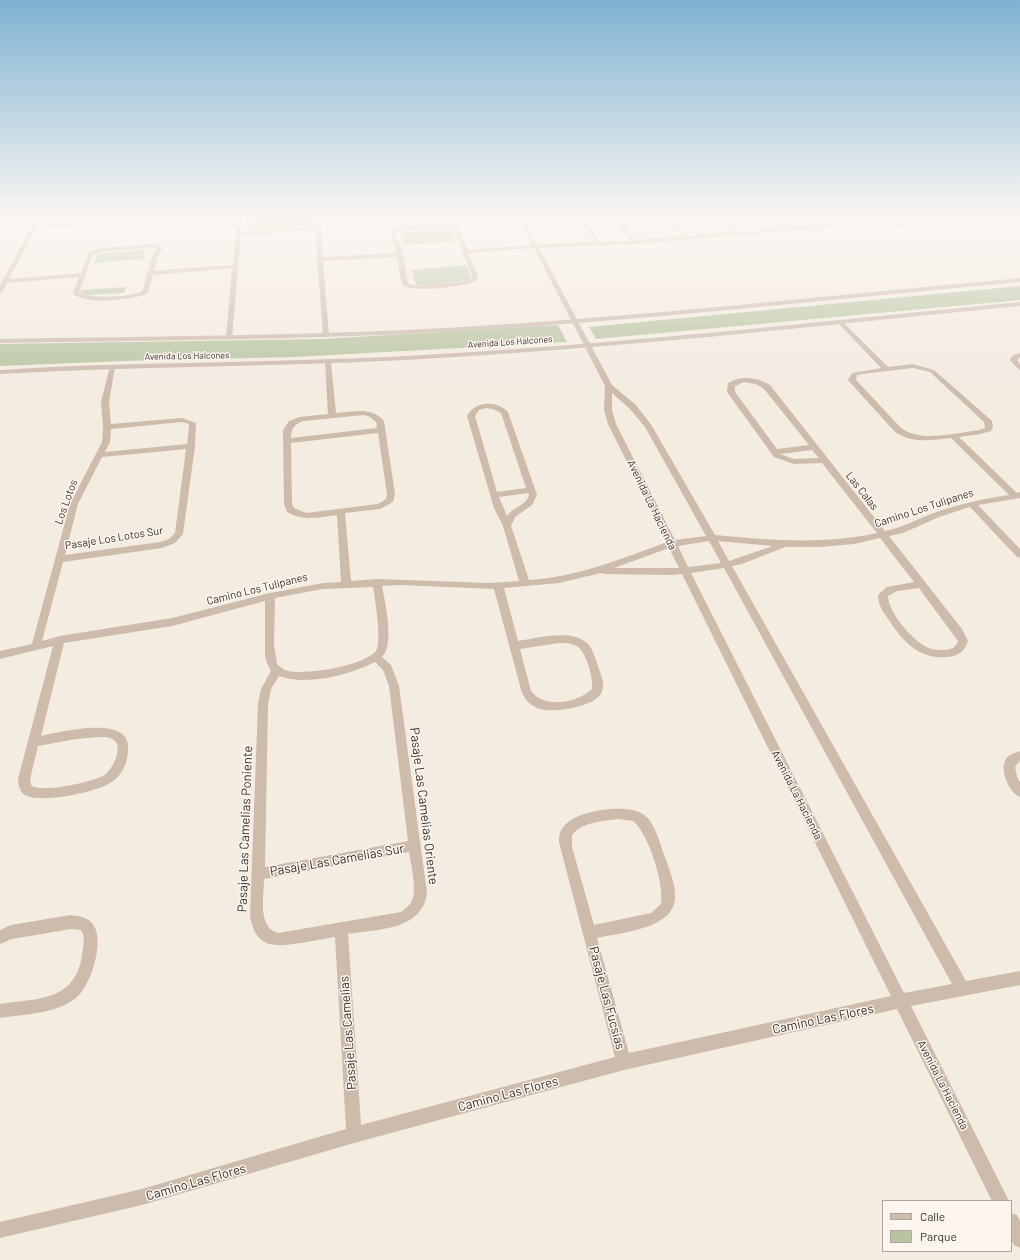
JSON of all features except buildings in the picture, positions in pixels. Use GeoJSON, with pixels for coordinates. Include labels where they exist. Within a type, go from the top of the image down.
{"type":"FeatureCollection","features":[{"type":"Feature","properties":{"kind":"street"},"geometry":{"type":"LineString","coordinates":[[0,291],[10,274]]}},
{"type":"Feature","properties":{"kind":"street"},"geometry":{"type":"LineString","coordinates":[[6,281],[82,275],[75,293],[77,296],[136,296],[145,292],[152,274]]}},
{"type":"Feature","properties":{"kind":"street"},"geometry":{"type":"LineString","coordinates":[[229,338],[235,274]]}},
{"type":"Feature","properties":{"kind":"street"},"geometry":{"type":"LineString","coordinates":[[321,274],[326,335]]}},
{"type":"Feature","properties":{"kind":"street"},"geometry":{"type":"LineString","coordinates":[[404,274],[404,284],[410,287],[464,283],[472,281],[475,277],[474,274]]}},
{"type":"Feature","properties":{"kind":"street","name":"Avenida La Hacienda"},"geometry":{"type":"LineString","coordinates":[[550,274],[609,386],[628,402],[643,419],[712,538],[963,989]]}},
{"type":"Feature","properties":{"kind":"street","name":"Avenida Los Halcones"},"geometry":{"type":"LineString","coordinates":[[0,342],[229,338],[468,328],[575,321],[1020,280]]}},
{"type":"Feature","properties":{"kind":"street","name":"Avenida Los Halcones"},"geometry":{"type":"LineString","coordinates":[[0,372],[112,367],[328,362],[588,345],[1020,304]]}},
{"type":"Feature","properties":{"kind":"street"},"geometry":{"type":"LineString","coordinates":[[839,321],[886,369]]}},
{"type":"Feature","properties":{"kind":"street"},"geometry":{"type":"LineString","coordinates":[[1020,355],[1014,357],[1013,360],[1020,368]]}},
{"type":"Feature","properties":{"kind":"street"},"geometry":{"type":"LineString","coordinates":[[328,362],[332,416]]}},
{"type":"Feature","properties":{"kind":"street"},"geometry":{"type":"LineString","coordinates":[[917,366],[929,369],[989,424],[988,429],[984,431],[921,439],[905,435],[898,430],[852,380],[852,376],[857,373],[886,369],[917,366]]}},
{"type":"Feature","properties":{"kind":"street","name":"Los Lotos"},"geometry":{"type":"LineString","coordinates":[[36,646],[59,559],[79,493],[106,442],[107,427],[105,402],[112,367]]}},
{"type":"Feature","properties":{"kind":"street","name":"Las Calas"},"geometry":{"type":"LineString","coordinates":[[775,452],[730,389],[732,383],[741,380],[754,381],[765,385],[962,636],[962,645],[956,652],[938,654],[924,651],[916,647],[910,641],[883,603],[883,595],[891,589],[921,584]]}},
{"type":"Feature","properties":{"kind":"street","name":"Avenida La Hacienda"},"geometry":{"type":"LineString","coordinates":[[609,386],[608,410],[610,420],[1000,1200]]}},
{"type":"Feature","properties":{"kind":"street"},"geometry":{"type":"LineString","coordinates":[[507,526],[509,518],[515,511],[532,500],[531,490],[504,412],[495,407],[485,406],[475,410],[471,416],[498,508],[507,526],[525,584]]}},
{"type":"Feature","properties":{"kind":"street"},"geometry":{"type":"LineString","coordinates":[[369,414],[379,418],[381,430],[391,494],[390,500],[380,506],[306,516],[299,515],[290,510],[288,504],[287,441],[288,428],[295,421],[332,416],[369,414]]}},
{"type":"Feature","properties":{"kind":"street"},"geometry":{"type":"LineString","coordinates":[[100,455],[191,446],[194,427],[189,421],[178,420],[107,427]]}},
{"type":"Feature","properties":{"kind":"street"},"geometry":{"type":"LineString","coordinates":[[287,441],[381,430]]}},
{"type":"Feature","properties":{"kind":"street"},"geometry":{"type":"LineString","coordinates":[[953,435],[1017,496]]}},
{"type":"Feature","properties":{"kind":"street","name":"Pasaje Los Lotos Sur"},"geometry":{"type":"LineString","coordinates":[[59,559],[156,546],[172,541],[179,534],[180,530],[191,446]]}},
{"type":"Feature","properties":{"kind":"street"},"geometry":{"type":"LineString","coordinates":[[775,452],[814,447]]}},
{"type":"Feature","properties":{"kind":"street"},"geometry":{"type":"LineString","coordinates":[[775,452],[781,457],[795,462],[824,460]]}},
{"type":"Feature","properties":{"kind":"street"},"geometry":{"type":"LineString","coordinates":[[494,495],[531,490]]}},
{"type":"Feature","properties":{"kind":"street","name":"Camino Los Tulipanes"},"geometry":{"type":"LineString","coordinates":[[0,655],[60,640],[172,622],[270,596],[310,588],[376,582],[498,585],[525,584],[559,580],[594,572],[671,544],[712,538],[787,544],[838,543],[884,535],[905,529],[947,511],[972,504],[1017,496]]}},
{"type":"Feature","properties":{"kind":"street"},"geometry":{"type":"LineString","coordinates":[[972,504],[1020,555]]}},
{"type":"Feature","properties":{"kind":"street"},"geometry":{"type":"LineString","coordinates":[[498,508],[515,511]]}},
{"type":"Feature","properties":{"kind":"street"},"geometry":{"type":"LineString","coordinates":[[341,511],[346,584]]}},
{"type":"Feature","properties":{"kind":"street"},"geometry":{"type":"LineString","coordinates":[[757,542],[764,552]]}},
{"type":"Feature","properties":{"kind":"street","name":"Camino Los Tulipanes"},"geometry":{"type":"LineString","coordinates":[[594,572],[685,571],[727,565],[787,544]]}},
{"type":"Feature","properties":{"kind":"street"},"geometry":{"type":"LineString","coordinates":[[270,596],[270,656],[273,666],[277,670],[290,675],[312,675],[364,665],[376,658],[382,652],[384,638],[376,582]]}},
{"type":"Feature","properties":{"kind":"street"},"geometry":{"type":"LineString","coordinates":[[498,585],[514,646],[526,691],[528,696],[537,703],[550,706],[582,701],[592,697],[596,693],[598,688],[598,678],[586,648],[577,641],[566,638],[514,646]]}},
{"type":"Feature","properties":{"kind":"street"},"geometry":{"type":"LineString","coordinates":[[34,742],[86,734],[109,733],[116,735],[122,742],[122,755],[116,771],[107,780],[99,784],[39,794],[27,790],[24,785],[24,779],[60,640]]}},
{"type":"Feature","properties":{"kind":"street","name":"Pasaje Las Camelias Oriente"},"geometry":{"type":"LineString","coordinates":[[341,930],[403,918],[414,910],[420,896],[415,845],[394,686],[387,668],[376,658]]}},
{"type":"Feature","properties":{"kind":"street","name":"Pasaje Las Camelias Poniente"},"geometry":{"type":"LineString","coordinates":[[277,670],[270,679],[264,697],[257,916],[261,929],[265,934],[278,940],[341,930]]}},
{"type":"Feature","properties":{"kind":"street"},"geometry":{"type":"LineString","coordinates":[[1020,756],[1012,760],[1009,768],[1011,778],[1020,792]]}},
{"type":"Feature","properties":{"kind":"street","name":"Pasaje Las Fucsias"},"geometry":{"type":"LineString","coordinates":[[589,933],[652,919],[658,917],[667,908],[669,896],[668,889],[648,830],[641,820],[631,815],[620,814],[578,822],[568,829],[566,834],[566,846],[589,933],[624,1062]]}},
{"type":"Feature","properties":{"kind":"street","name":"Pasaje Las Camelias Sur"},"geometry":{"type":"LineString","coordinates":[[258,874],[415,845]]}},
{"type":"Feature","properties":{"kind":"street"},"geometry":{"type":"LineString","coordinates":[[0,936],[11,932],[78,922],[89,930],[91,938],[84,977],[74,990],[55,1001],[0,1011]]}},
{"type":"Feature","properties":{"kind":"street","name":"Pasaje Las Camelias"},"geometry":{"type":"LineString","coordinates":[[341,930],[354,1135]]}},
{"type":"Feature","properties":{"kind":"street","name":"Camino Las Flores"},"geometry":{"type":"LineString","coordinates":[[0,1230],[142,1197],[354,1135],[624,1062],[900,1001],[1020,978]]}},
{"type":"Feature","properties":{"kind":"street"},"geometry":{"type":"LineString","coordinates":[[1012,1223],[1020,1239]]}},
{"type":"Feature","properties":{"kind":"green space"},"geometry":{"type":"Polygon","coordinates":[[[413,274],[470,274],[472,280],[416,285],[413,274]]]}},
{"type":"Feature","properties":{"kind":"green space"},"geometry":{"type":"Polygon","coordinates":[[[1020,286],[1020,300],[596,339],[589,327],[1020,286]]]}},
{"type":"Feature","properties":{"kind":"green space"},"geometry":{"type":"Polygon","coordinates":[[[126,287],[124,293],[87,295],[80,293],[81,290],[126,287]]]}},
{"type":"Feature","properties":{"kind":"green space"},"geometry":{"type":"Polygon","coordinates":[[[558,325],[567,342],[295,357],[123,361],[0,366],[0,344],[322,339],[558,325]]]}}]}
